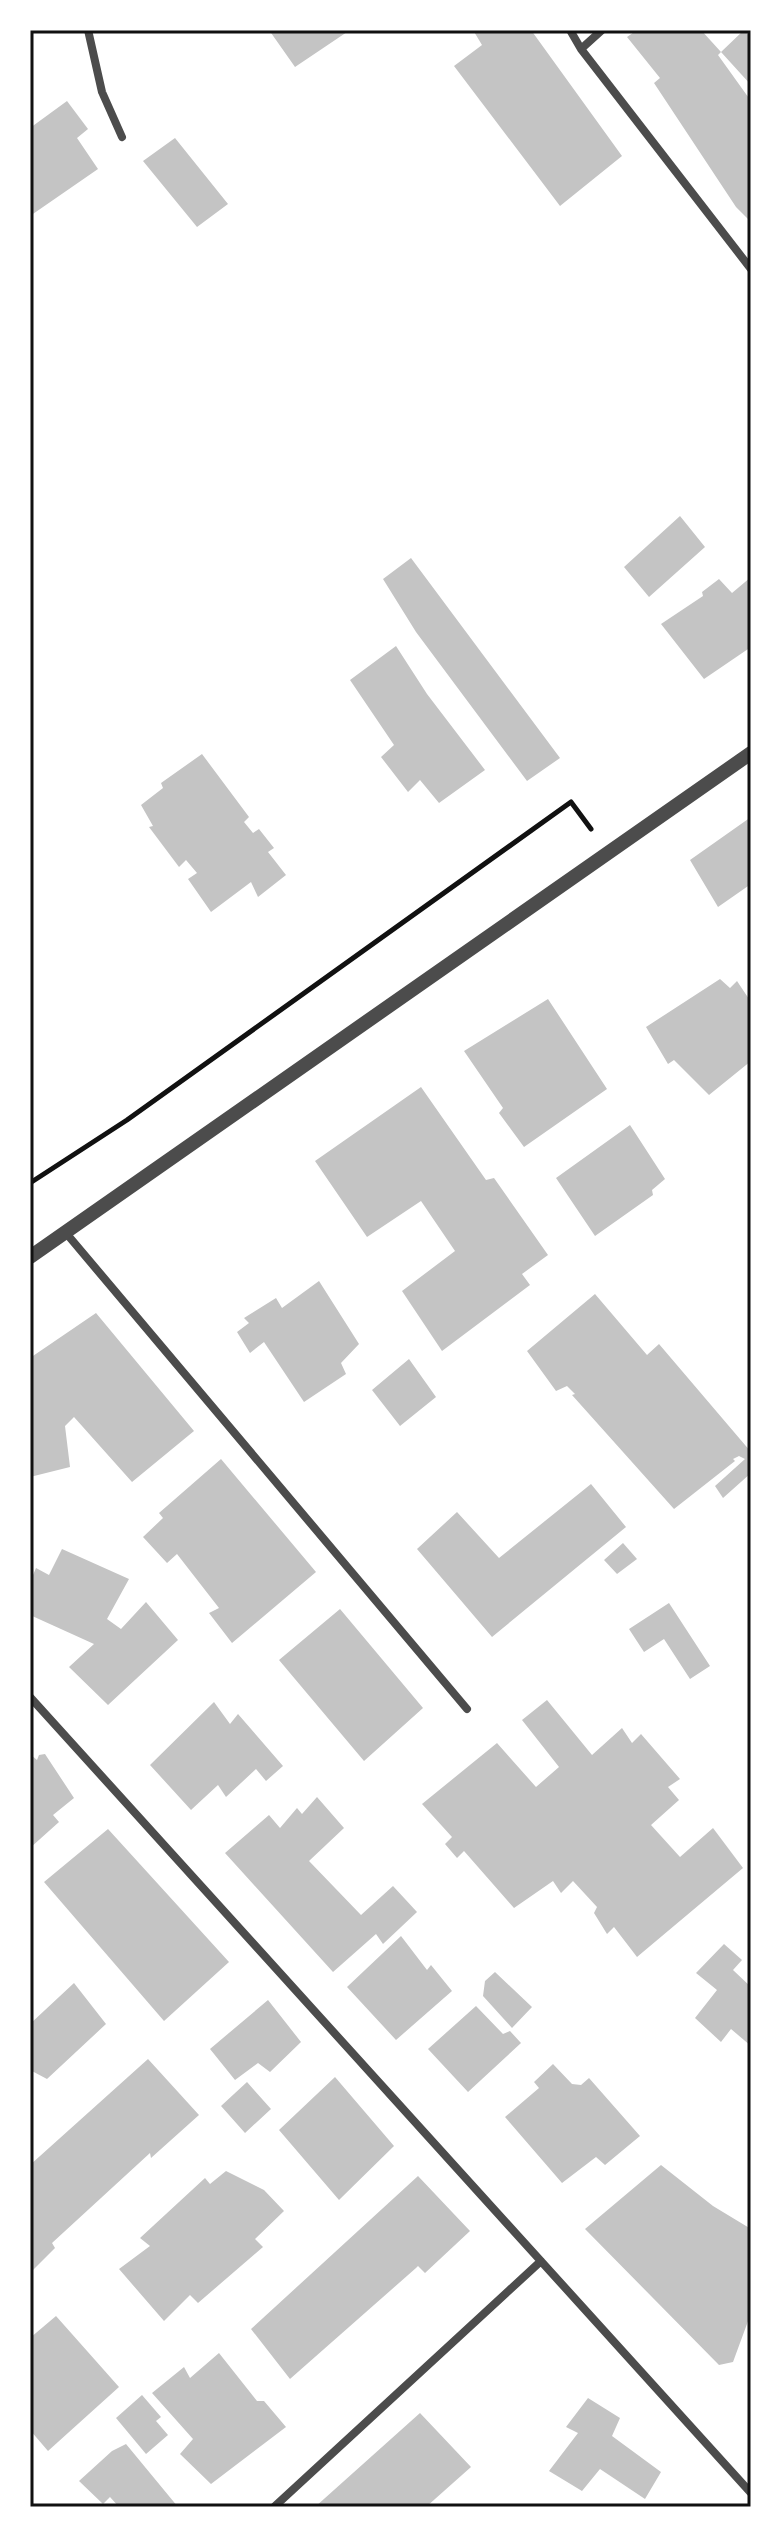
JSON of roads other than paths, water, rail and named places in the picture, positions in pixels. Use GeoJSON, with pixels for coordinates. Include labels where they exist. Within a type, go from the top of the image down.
{"type":"FeatureCollection","features":[{"type":"Feature","properties":{"kind":"street"},"geometry":{"type":"LineString","coordinates":[[88,30],[102,92],[122,137]]}},
{"type":"Feature","properties":{"kind":"street"},"geometry":{"type":"LineString","coordinates":[[570,30],[581,49],[751,269]]}},
{"type":"Feature","properties":{"kind":"street"},"geometry":{"type":"LineString","coordinates":[[581,49],[602,30]]}},
{"type":"Feature","properties":{"kind":"street"},"geometry":{"type":"LineString","coordinates":[[30,1257],[751,753]]}},
{"type":"Feature","properties":{"kind":"street"},"geometry":{"type":"LineString","coordinates":[[66,1233],[467,1709]]}},
{"type":"Feature","properties":{"kind":"street"},"geometry":{"type":"LineString","coordinates":[[30,1697],[751,2493]]}},
{"type":"Feature","properties":{"kind":"street"},"geometry":{"type":"LineString","coordinates":[[274,2507],[541,2261]]}}]}
